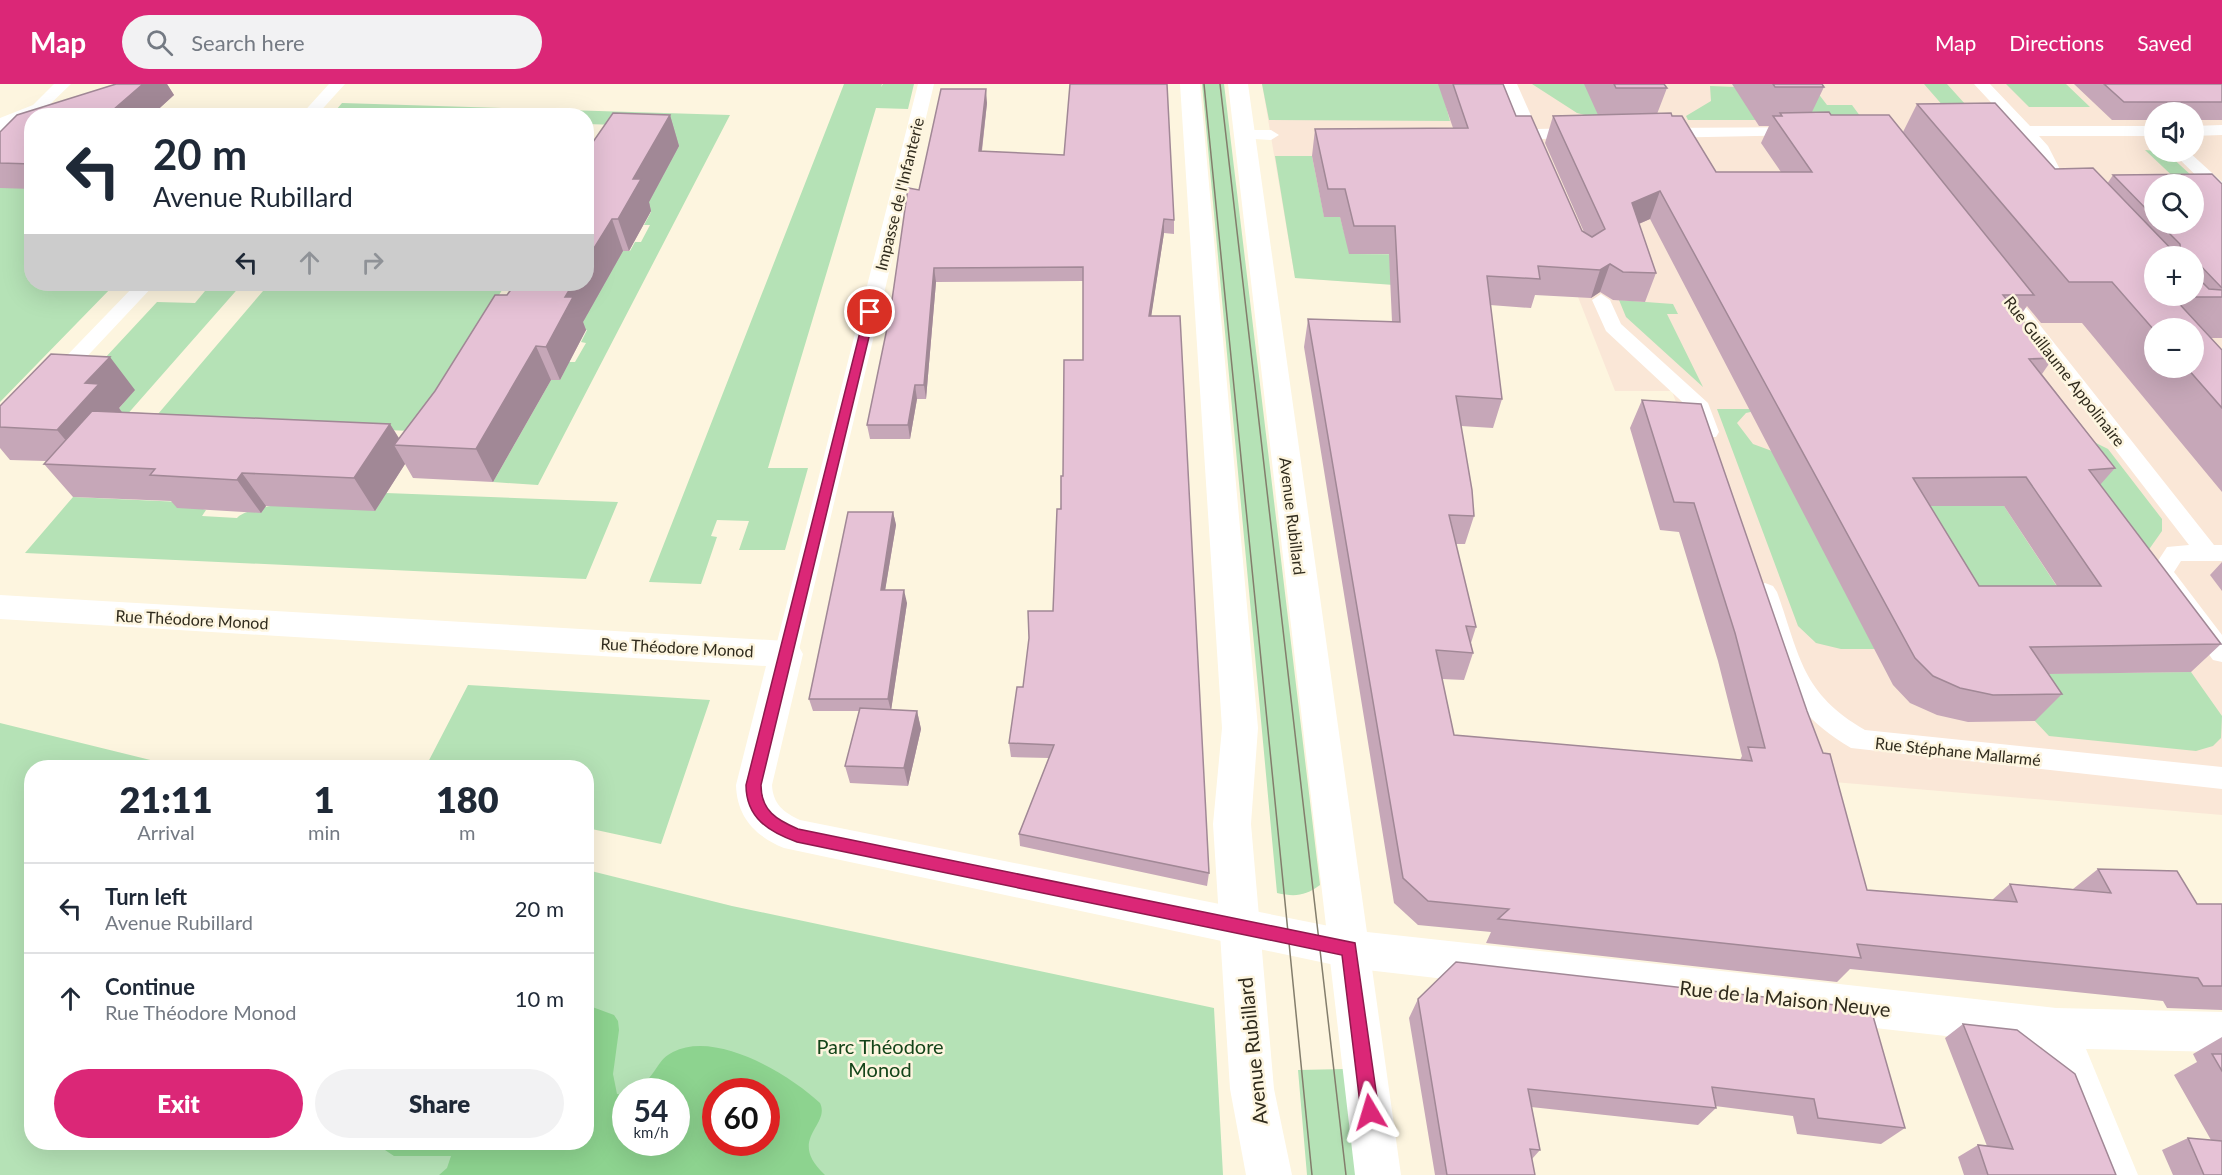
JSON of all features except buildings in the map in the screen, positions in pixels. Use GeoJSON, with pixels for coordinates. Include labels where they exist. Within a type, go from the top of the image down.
{"type":"FeatureCollection","features":[{"type":"Feature","properties":{"kind":"main road","name":"Avenue Rubillard"},"geometry":{"type":"LineString","coordinates":[[1190,84],[1240,728],[1231,811],[1230,925],[1252,1089],[1269,1175]]}},
{"type":"Feature","properties":{"kind":"main road","name":"Avenue Rubillard"},"geometry":{"type":"LineString","coordinates":[[1238,84],[1258,135],[1349,949],[1378,1175]]}},
{"type":"Feature","properties":{"kind":"main road","name":"Rue Théodore Monod"},"geometry":{"type":"LineString","coordinates":[[0,607],[786,654]]}},
{"type":"Feature","properties":{"kind":"main road"},"geometry":{"type":"LineString","coordinates":[[786,654],[754,785],[754,795],[760,813],[774,826],[797,836],[1349,949]]}},
{"type":"Feature","properties":{"kind":"main road","name":"Rue de la Maison Neuve"},"geometry":{"type":"LineString","coordinates":[[1349,949],[2056,1028],[2222,1032]]}},
{"type":"Feature","properties":{"kind":"main road"},"geometry":{"type":"LineString","coordinates":[[2056,1028],[2115,1175]]}},
{"type":"Feature","properties":{"kind":"lane"},"geometry":{"type":"LineString","coordinates":[[42,108],[63,84]]}},
{"type":"Feature","properties":{"kind":"lane"},"geometry":{"type":"LineString","coordinates":[[314,108],[337,84]]}},
{"type":"Feature","properties":{"kind":"lane","name":"Impasse de l'Infanterie"},"geometry":{"type":"LineString","coordinates":[[786,654],[926,84]]}},
{"type":"Feature","properties":{"kind":"lane"},"geometry":{"type":"LineString","coordinates":[[1509,84],[1541,158]]}},
{"type":"Feature","properties":{"kind":"lane"},"geometry":{"type":"LineString","coordinates":[[1982,84],[2040,146],[2064,191],[2072,200]]}},
{"type":"Feature","properties":{"kind":"lane"},"geometry":{"type":"LineString","coordinates":[[0,127],[24,118]]}},
{"type":"Feature","properties":{"kind":"lane"},"geometry":{"type":"LineString","coordinates":[[2204,131],[2222,130]]}},
{"type":"Feature","properties":{"kind":"lane"},"geometry":{"type":"LineString","coordinates":[[1973,132],[2144,131]]}},
{"type":"Feature","properties":{"kind":"lane"},"geometry":{"type":"LineString","coordinates":[[1645,133],[1820,132]]}},
{"type":"Feature","properties":{"kind":"lane"},"geometry":{"type":"LineString","coordinates":[[1530,134],[1599,133]]}},
{"type":"Feature","properties":{"kind":"lane"},"geometry":{"type":"LineString","coordinates":[[2191,162],[2222,191]]}},
{"type":"Feature","properties":{"kind":"lane","name":"Rue Guillaume Appolinaire"},"geometry":{"type":"LineString","coordinates":[[1988,273],[2215,553]]}},
{"type":"Feature","properties":{"kind":"lane"},"geometry":{"type":"LineString","coordinates":[[44,390],[139,291]]}},
{"type":"Feature","properties":{"kind":"lane"},"geometry":{"type":"LineString","coordinates":[[1601,300],[1613,327],[1701,408],[1716,452]]}},
{"type":"Feature","properties":{"kind":"lane"},"geometry":{"type":"LineString","coordinates":[[2215,553],[2175,553],[2162,573],[2222,653]]}},
{"type":"Feature","properties":{"kind":"lane","name":"Rue Stéphane Mallarmé"},"geometry":{"type":"LineString","coordinates":[[1759,573],[1795,674],[1808,700],[1832,724],[1860,740],[2222,778]]}},
{"type":"Feature","properties":{"kind":"shaded area"},"geometry":{"type":"Polygon","coordinates":[[[1262,84],[2222,84],[2222,815],[1810,780],[1672,391],[1615,391],[1578,297],[1295,278],[1262,84]]]}},
{"type":"Feature","properties":{"kind":"green space"},"geometry":{"type":"Polygon","coordinates":[[[844,84],[882,84],[881,87],[883,84],[914,84],[908,109],[876,108],[768,468],[808,468],[785,550],[739,550],[749,521],[717,520],[711,536],[717,537],[701,584],[649,582],[844,84]]]}},
{"type":"Feature","properties":{"kind":"green space"},"geometry":{"type":"Polygon","coordinates":[[[1202,84],[1224,84],[1320,885],[1300,895],[1277,893],[1202,84]]]}},
{"type":"Feature","properties":{"kind":"green space"},"geometry":{"type":"Polygon","coordinates":[[[1262,84],[1440,84],[1450,121],[1269,120],[1262,84]]]}},
{"type":"Feature","properties":{"kind":"green space"},"geometry":{"type":"Polygon","coordinates":[[[1532,84],[1587,84],[1605,120],[1577,113],[1532,84]]]}},
{"type":"Feature","properties":{"kind":"green space"},"geometry":{"type":"Polygon","coordinates":[[[1811,84],[1827,105],[1852,105],[1863,120],[1802,120],[1811,84]]]}},
{"type":"Feature","properties":{"kind":"green space"},"geometry":{"type":"Polygon","coordinates":[[[1924,84],[1947,84],[1975,115],[1951,115],[1924,84]]]}},
{"type":"Feature","properties":{"kind":"green space"},"geometry":{"type":"Polygon","coordinates":[[[2006,84],[2066,84],[2090,107],[2029,107],[2006,84]]]}},
{"type":"Feature","properties":{"kind":"green space"},"geometry":{"type":"Polygon","coordinates":[[[1710,86],[1736,87],[1758,120],[1688,120],[1686,116],[1711,101],[1710,86]]]}},
{"type":"Feature","properties":{"kind":"green space"},"geometry":{"type":"Polygon","coordinates":[[[342,103],[504,108],[338,108],[342,103]]]}},
{"type":"Feature","properties":{"kind":"green space"},"geometry":{"type":"Polygon","coordinates":[[[594,111],[730,115],[538,485],[493,482],[551,380],[560,380],[569,362],[575,362],[586,343],[581,342],[587,330],[578,330],[585,291],[594,291],[594,277],[622,251],[630,251],[635,242],[641,242],[650,225],[644,225],[651,212],[617,125],[594,124],[594,111]]]}},
{"type":"Feature","properties":{"kind":"green space"},"geometry":{"type":"Polygon","coordinates":[[[1275,156],[1312,156],[1324,216],[1340,217],[1350,254],[1507,255],[1522,294],[1295,278],[1275,156]]]}},
{"type":"Feature","properties":{"kind":"green space"},"geometry":{"type":"Polygon","coordinates":[[[2158,162],[2177,162],[2190,174],[2170,174],[2158,162]]]}},
{"type":"Feature","properties":{"kind":"green space"},"geometry":{"type":"Polygon","coordinates":[[[0,175],[24,186],[24,291],[108,291],[0,402],[0,175]]]}},
{"type":"Feature","properties":{"kind":"green space"},"geometry":{"type":"Polygon","coordinates":[[[2204,187],[2222,204],[2204,192],[2204,187]]]}},
{"type":"Feature","properties":{"kind":"green space"},"geometry":{"type":"Polygon","coordinates":[[[205,291],[236,291],[125,417],[112,417],[134,390],[78,387],[157,302],[195,303],[205,291]]]}},
{"type":"Feature","properties":{"kind":"green space"},"geometry":{"type":"Polygon","coordinates":[[[263,291],[502,291],[412,431],[152,421],[263,291]]]}},
{"type":"Feature","properties":{"kind":"green space"},"geometry":{"type":"Polygon","coordinates":[[[1619,300],[1673,304],[1678,314],[1667,314],[1703,387],[1626,317],[1619,300]]]}},
{"type":"Feature","properties":{"kind":"green space"},"geometry":{"type":"Polygon","coordinates":[[[1717,409],[1764,409],[1746,413],[1737,423],[1753,444],[1772,451],[1875,649],[1841,649],[1816,643],[1798,626],[1717,409]]]}},
{"type":"Feature","properties":{"kind":"green space"},"geometry":{"type":"Polygon","coordinates":[[[2069,441],[2092,441],[2108,449],[2162,519],[2162,531],[2126,582],[2069,441]]]}},
{"type":"Feature","properties":{"kind":"green space"},"geometry":{"type":"Polygon","coordinates":[[[386,493],[618,502],[586,579],[25,553],[73,497],[181,502],[206,510],[202,516],[237,518],[246,512],[283,504],[386,493]]]}},
{"type":"Feature","properties":{"kind":"green space"},"geometry":{"type":"Polygon","coordinates":[[[1894,506],[2004,506],[2075,614],[1957,614],[1894,506]]]}},
{"type":"Feature","properties":{"kind":"green space"},"geometry":{"type":"Polygon","coordinates":[[[2191,672],[2222,716],[2221,738],[2213,746],[2196,751],[2049,736],[2033,719],[2020,674],[2191,672]]]}},
{"type":"Feature","properties":{"kind":"green space"},"geometry":{"type":"Polygon","coordinates":[[[468,685],[710,700],[661,844],[594,830],[594,760],[429,760],[468,685]]]}},
{"type":"Feature","properties":{"kind":"green space","name":"Parc Théodore Monod"},"geometry":{"type":"Polygon","coordinates":[[[0,723],[150,760],[24,760],[24,1150],[594,1150],[594,872],[732,906],[1214,1008],[1223,1175],[0,1175],[0,723]]]}},
{"type":"Feature","properties":{"kind":"green space"},"geometry":{"type":"Polygon","coordinates":[[[594,1008],[614,1015],[618,1021],[619,1030],[612,1078],[612,1156],[690,1156],[690,1078],[648,1078],[664,1058],[673,1052],[690,1047],[710,1047],[751,1058],[771,1068],[820,1103],[822,1111],[809,1142],[809,1152],[814,1163],[825,1175],[439,1175],[447,1168],[451,1156],[394,1156],[385,1150],[594,1150],[594,1008]]]}},
{"type":"Feature","properties":{"kind":"green space"},"geometry":{"type":"Polygon","coordinates":[[[1345,1069],[1357,1175],[1307,1175],[1298,1070],[1345,1069]]]}},
{"type":"Feature","properties":{"kind":"tram line"},"geometry":{"type":"LineString","coordinates":[[1204,84],[1312,1175]]}},
{"type":"Feature","properties":{"kind":"tram line"},"geometry":{"type":"LineString","coordinates":[[1220,84],[1346,1175]]}},
{"type":"Feature","properties":{"kind":"route"},"geometry":{"type":"LineString","coordinates":[[870,312],[754,785],[754,795],[760,813],[780,830],[797,836],[1349,949],[1370,1112]]}}]}
